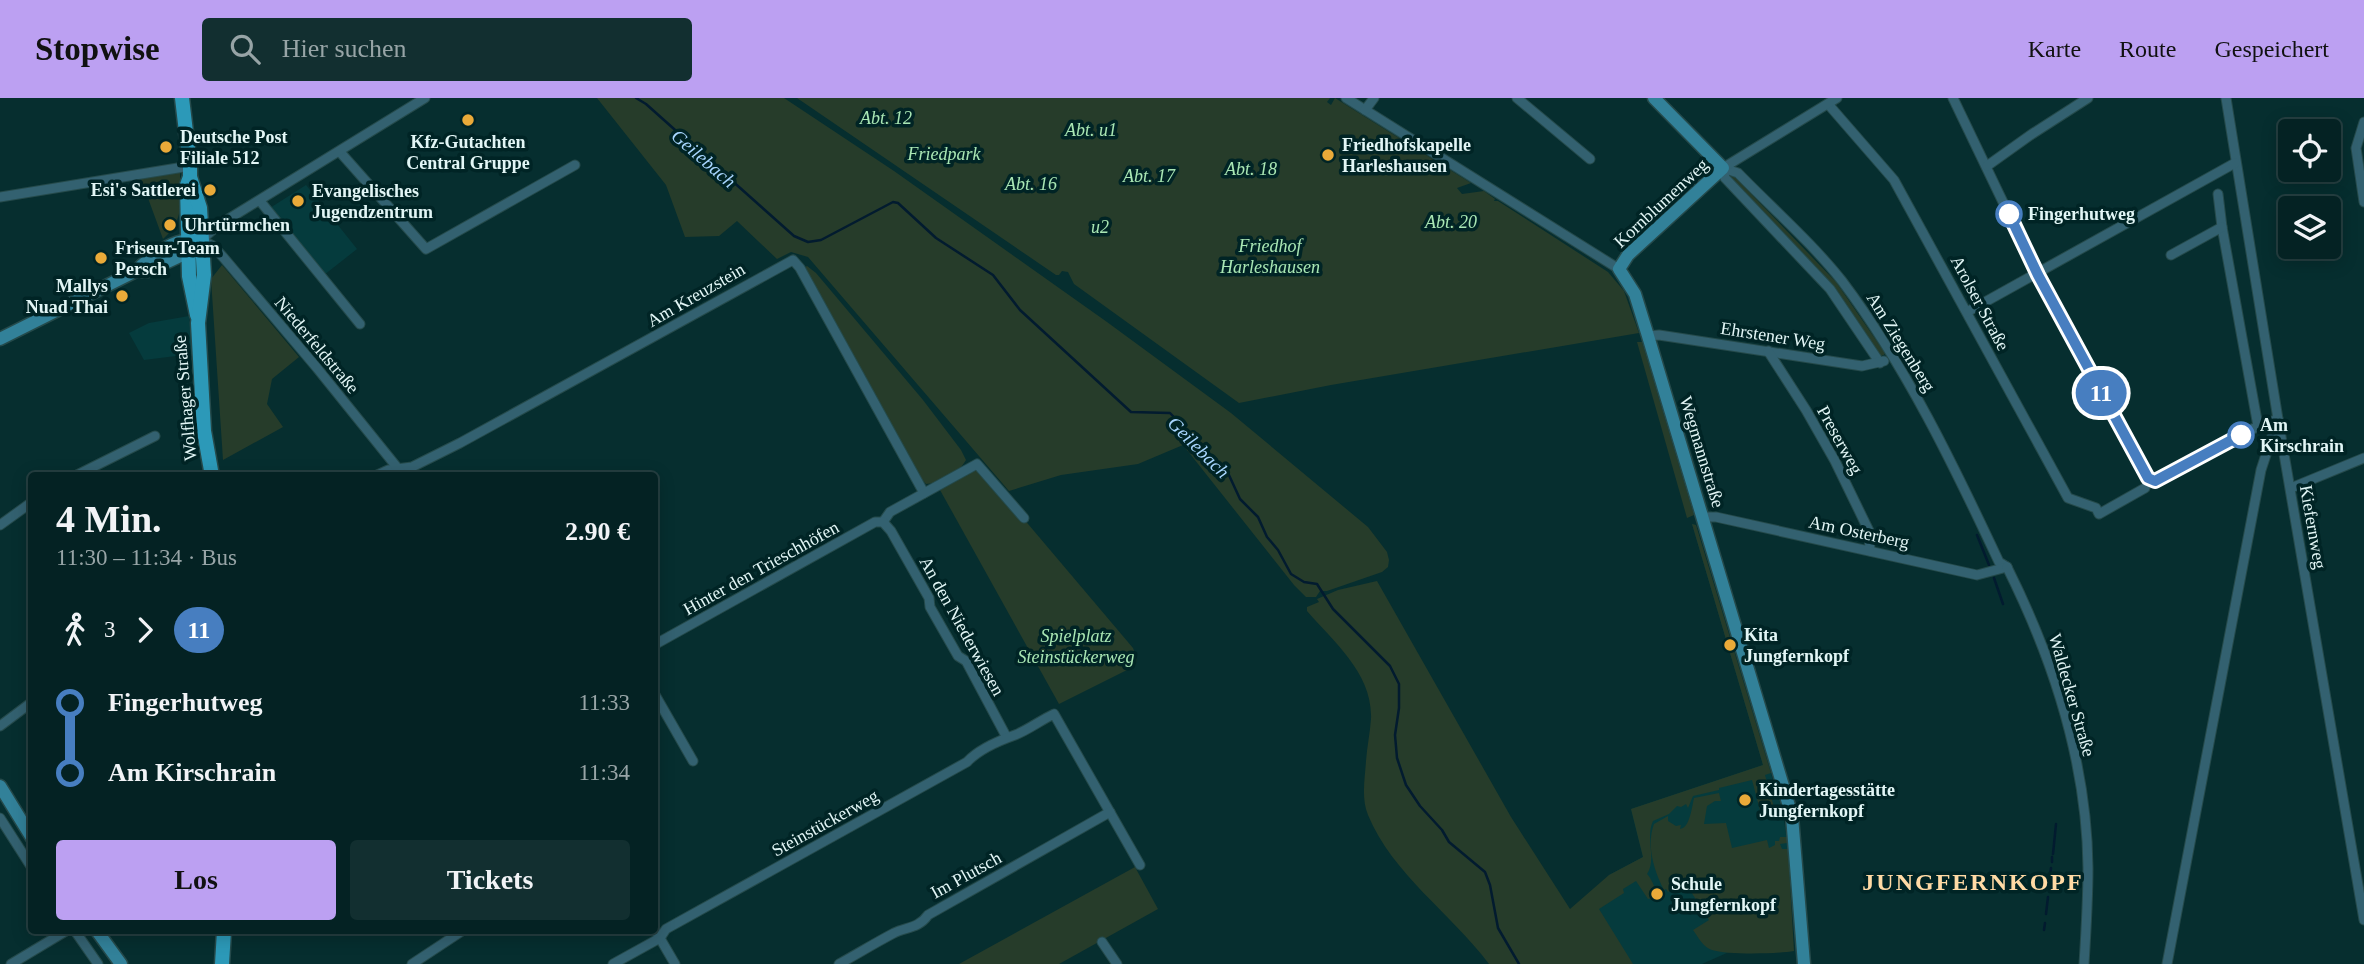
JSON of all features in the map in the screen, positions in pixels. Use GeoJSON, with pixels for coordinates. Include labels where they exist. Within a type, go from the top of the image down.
{"type":"FeatureCollection","features":[{"type":"Feature","properties":{"kind":"main road","name":"Wolfhager Straße"},"geometry":{"type":"LineString","coordinates":[[182,98],[190,171],[200,208],[193,244]]}},
{"type":"Feature","properties":{"kind":"main road","name":"Wolfhager Straße"},"geometry":{"type":"LineString","coordinates":[[190,171],[187,185],[188,222],[204,275],[197,317],[204,431],[211,472]]}},
{"type":"Feature","properties":{"kind":"main road"},"geometry":{"type":"LineString","coordinates":[[222,964],[224,934]]}},
{"type":"Feature","properties":{"kind":"street"},"geometry":{"type":"LineString","coordinates":[[136,271],[148,271],[425,98]]}},
{"type":"Feature","properties":{"kind":"street","name":"Wegmannstraße"},"geometry":{"type":"LineString","coordinates":[[1346,98],[1619,269],[1634,294],[1792,816],[1804,964]]}},
{"type":"Feature","properties":{"kind":"street"},"geometry":{"type":"LineString","coordinates":[[1366,110],[1374,98]]}},
{"type":"Feature","properties":{"kind":"street"},"geometry":{"type":"LineString","coordinates":[[1517,98],[1590,159]]}},
{"type":"Feature","properties":{"kind":"street","name":"Am Ziegenberg"},"geometry":{"type":"LineString","coordinates":[[1654,98],[1723,168],[1738,173],[1840,279],[1892,356],[1961,480],[1999,562],[2007,567]]}},
{"type":"Feature","properties":{"kind":"street","name":"Kornblumenweg"},"geometry":{"type":"LineString","coordinates":[[1619,269],[1628,255],[1723,168],[1837,98]]}},
{"type":"Feature","properties":{"kind":"street"},"geometry":{"type":"LineString","coordinates":[[1953,98],[2038,275],[2148,478],[2155,481],[2258,426],[2278,419]]}},
{"type":"Feature","properties":{"kind":"street"},"geometry":{"type":"LineString","coordinates":[[1987,166],[2088,98]]}},
{"type":"Feature","properties":{"kind":"street","name":"Kiefernweg"},"geometry":{"type":"LineString","coordinates":[[2226,98],[2364,920]]}},
{"type":"Feature","properties":{"kind":"street","name":"Arolser Straße"},"geometry":{"type":"LineString","coordinates":[[1828,104],[1894,180],[2068,498],[2096,508],[2099,514],[2146,488]]}},
{"type":"Feature","properties":{"kind":"street"},"geometry":{"type":"LineString","coordinates":[[2364,122],[2356,148],[2364,202]]}},
{"type":"Feature","properties":{"kind":"street"},"geometry":{"type":"LineString","coordinates":[[340,152],[426,249],[575,165]]}},
{"type":"Feature","properties":{"kind":"street"},"geometry":{"type":"LineString","coordinates":[[1967,312],[2038,275],[2235,163]]}},
{"type":"Feature","properties":{"kind":"street","name":"Am Ziegenberg"},"geometry":{"type":"LineString","coordinates":[[1723,168],[1725,178],[1830,289],[1880,363]]}},
{"type":"Feature","properties":{"kind":"street"},"geometry":{"type":"LineString","coordinates":[[0,197],[190,171]]}},
{"type":"Feature","properties":{"kind":"street"},"geometry":{"type":"LineString","coordinates":[[2218,194],[2258,426]]}},
{"type":"Feature","properties":{"kind":"street"},"geometry":{"type":"LineString","coordinates":[[260,201],[360,324]]}},
{"type":"Feature","properties":{"kind":"street"},"geometry":{"type":"LineString","coordinates":[[0,339],[136,271],[170,245],[188,222]]}},
{"type":"Feature","properties":{"kind":"street"},"geometry":{"type":"LineString","coordinates":[[2171,255],[2222,227]]}},
{"type":"Feature","properties":{"kind":"street"},"geometry":{"type":"LineString","coordinates":[[170,245],[193,244]]}},
{"type":"Feature","properties":{"kind":"street","name":"Niederfeldstraße"},"geometry":{"type":"LineString","coordinates":[[193,244],[213,246],[402,472]]}},
{"type":"Feature","properties":{"kind":"street","name":"Am Kreuzstein"},"geometry":{"type":"LineString","coordinates":[[384,472],[402,472],[515,414],[793,261],[800,268],[924,493]]}},
{"type":"Feature","properties":{"kind":"street","name":"Ehrstener Weg"},"geometry":{"type":"LineString","coordinates":[[1648,336],[1659,335],[1862,366],[1880,363],[1892,356]]}},
{"type":"Feature","properties":{"kind":"street","name":"Preserweg"},"geometry":{"type":"LineString","coordinates":[[1768,351],[1835,461],[1869,531],[1870,551]]}},
{"type":"Feature","properties":{"kind":"street"},"geometry":{"type":"LineString","coordinates":[[2167,964],[2260,470],[2278,419]]}},
{"type":"Feature","properties":{"kind":"street"},"geometry":{"type":"LineString","coordinates":[[83,472],[155,436]]}},
{"type":"Feature","properties":{"kind":"street"},"geometry":{"type":"LineString","coordinates":[[2291,488],[2364,458]]}},
{"type":"Feature","properties":{"kind":"street","name":"Hinter den Trieschhöfen"},"geometry":{"type":"LineString","coordinates":[[658,643],[875,522],[883,523],[890,512],[977,464],[1024,518]]}},
{"type":"Feature","properties":{"kind":"street"},"geometry":{"type":"LineString","coordinates":[[0,525],[28,505]]}},
{"type":"Feature","properties":{"kind":"street","name":"Am Osterberg"},"geometry":{"type":"LineString","coordinates":[[1703,517],[1716,517],[1977,575],[2007,567]]}},
{"type":"Feature","properties":{"kind":"street","name":"An den Niederwiesen"},"geometry":{"type":"LineString","coordinates":[[883,523],[891,531],[929,598],[930,607],[958,656],[965,661],[1006,736]]}},
{"type":"Feature","properties":{"kind":"street","name":"Waldecker Straße"},"geometry":{"type":"LineString","coordinates":[[2007,567],[2053,670],[2082,791],[2088,867],[2084,964]]}},
{"type":"Feature","properties":{"kind":"street"},"geometry":{"type":"LineString","coordinates":[[658,700],[693,761]]}},
{"type":"Feature","properties":{"kind":"street"},"geometry":{"type":"LineString","coordinates":[[0,726],[28,705]]}},
{"type":"Feature","properties":{"kind":"street","name":"Steinstückerweg"},"geometry":{"type":"LineString","coordinates":[[612,964],[660,937],[666,929],[967,762],[973,755],[1006,736],[1014,735],[1054,714],[1110,812]]}},
{"type":"Feature","properties":{"kind":"street"},"geometry":{"type":"LineString","coordinates":[[0,786],[28,832]]}},
{"type":"Feature","properties":{"kind":"street"},"geometry":{"type":"LineString","coordinates":[[1110,812],[1140,865]]}},
{"type":"Feature","properties":{"kind":"street","name":"Im Plutsch"},"geometry":{"type":"LineString","coordinates":[[839,964],[898,931],[910,929],[924,921],[928,915],[1110,812]]}},
{"type":"Feature","properties":{"kind":"street"},"geometry":{"type":"LineString","coordinates":[[0,818],[28,862]]}},
{"type":"Feature","properties":{"kind":"street"},"geometry":{"type":"LineString","coordinates":[[11,964],[61,934]]}},
{"type":"Feature","properties":{"kind":"street"},"geometry":{"type":"LineString","coordinates":[[77,934],[98,964]]}},
{"type":"Feature","properties":{"kind":"street"},"geometry":{"type":"LineString","coordinates":[[99,934],[121,964]]}},
{"type":"Feature","properties":{"kind":"street"},"geometry":{"type":"LineString","coordinates":[[412,964],[457,934]]}},
{"type":"Feature","properties":{"kind":"street"},"geometry":{"type":"LineString","coordinates":[[658,934],[675,964]]}},
{"type":"Feature","properties":{"kind":"street"},"geometry":{"type":"LineString","coordinates":[[1102,942],[1117,964]]}},
{"type":"Feature","properties":{"kind":"shaded area"},"geometry":{"type":"Polygon","coordinates":[[[306,185],[357,249],[324,275],[270,208],[306,185]]]}},
{"type":"Feature","properties":{"kind":"shaded area"},"geometry":{"type":"Polygon","coordinates":[[[189,316],[192,354],[144,360],[129,333],[149,323],[189,316]]]}},
{"type":"Feature","properties":{"kind":"shaded area"},"geometry":{"type":"Polygon","coordinates":[[[1692,524],[1696,525],[1783,813],[1788,849],[1705,855],[1729,952],[1702,964],[1624,964],[1591,912],[1609,875],[1643,857],[1631,809],[1763,765],[1692,524]]]}},
{"type":"Feature","properties":{"kind":"green space"},"geometry":{"type":"Polygon","coordinates":[[[597,98],[784,98],[894,171],[1231,413],[1368,527],[1387,552],[1388,567],[1382,572],[1320,591],[1316,597],[1306,597],[1183,445],[1138,464],[1061,475],[1009,491],[808,257],[791,252],[777,259],[737,221],[719,236],[685,237],[666,185],[597,98]]]}},
{"type":"Feature","properties":{"kind":"green space","name":"Friedhof Harleshausen"},"geometry":{"type":"Polygon","coordinates":[[[797,98],[1330,98],[1327,102],[1331,105],[1335,98],[1471,183],[1457,188],[1462,194],[1484,191],[1495,199],[1494,201],[1498,201],[1608,272],[1624,291],[1639,333],[1239,403],[1074,284],[1068,272],[1062,271],[1056,275],[797,98]]]}},
{"type":"Feature","properties":{"kind":"green space"},"geometry":{"type":"Polygon","coordinates":[[[180,171],[181,200],[178,216],[163,239],[141,179],[180,171]]]}},
{"type":"Feature","properties":{"kind":"green space"},"geometry":{"type":"Polygon","coordinates":[[[1733,175],[1836,282],[1884,355],[1880,356],[1832,286],[1729,178],[1733,175]]]}},
{"type":"Feature","properties":{"kind":"green space"},"geometry":{"type":"Polygon","coordinates":[[[222,265],[299,357],[272,379],[267,404],[283,427],[223,460],[211,279],[222,265]]]}},
{"type":"Feature","properties":{"kind":"green space"},"geometry":{"type":"Polygon","coordinates":[[[807,266],[816,273],[923,400],[961,450],[966,460],[944,480],[926,484],[921,478],[804,268],[807,266]]]}},
{"type":"Feature","properties":{"kind":"green space"},"geometry":{"type":"Polygon","coordinates":[[[1637,342],[1642,342],[1694,515],[1687,518],[1637,342]]]}},
{"type":"Feature","properties":{"kind":"green space","name":"Spielplatz Steinstückerweg"},"geometry":{"type":"Polygon","coordinates":[[[976,470],[984,472],[1133,648],[1137,659],[1135,666],[1059,704],[940,490],[976,470]]]}},
{"type":"Feature","properties":{"kind":"green space"},"geometry":{"type":"Polygon","coordinates":[[[1692,524],[1696,525],[1771,773],[1765,775],[1767,782],[1773,781],[1775,785],[1769,787],[1771,795],[1777,793],[1778,798],[1772,800],[1774,807],[1781,805],[1782,810],[1761,814],[1752,780],[1693,796],[1688,808],[1686,804],[1677,806],[1669,814],[1653,821],[1650,834],[1651,862],[1647,874],[1658,896],[1648,899],[1636,881],[1623,889],[1624,893],[1599,909],[1633,964],[1489,964],[1407,875],[1379,837],[1365,802],[1364,781],[1371,719],[1366,688],[1350,660],[1307,611],[1307,607],[1319,602],[1317,599],[1338,590],[1377,581],[1511,817],[1570,909],[1609,875],[1643,857],[1631,809],[1763,765],[1692,524]]]}},
{"type":"Feature","properties":{"kind":"green space"},"geometry":{"type":"Polygon","coordinates":[[[1719,793],[1721,801],[1707,806],[1704,824],[1726,823],[1732,848],[1767,840],[1769,848],[1775,845],[1775,841],[1779,841],[1780,837],[1787,837],[1787,843],[1780,844],[1782,849],[1788,849],[1794,951],[1740,953],[1709,949],[1693,930],[1709,920],[1688,887],[1679,893],[1675,888],[1668,892],[1660,883],[1651,849],[1654,824],[1668,816],[1668,821],[1676,826],[1681,825],[1680,829],[1683,828],[1689,819],[1694,798],[1719,793]]]}},
{"type":"Feature","properties":{"kind":"green space"},"geometry":{"type":"Polygon","coordinates":[[[1135,867],[1158,909],[1059,964],[959,964],[1135,867]]]}},
{"type":"Feature","properties":{"kind":"waterway","name":"Geilebach"},"geometry":{"type":"LineString","coordinates":[[636,98],[794,236],[808,242],[821,240],[893,202],[898,203],[936,238],[993,275],[1020,310],[1131,412],[1170,413],[1228,473],[1240,499],[1258,517],[1267,537],[1278,550],[1291,574],[1304,582],[1317,584],[1333,609],[1390,666],[1399,684],[1395,735],[1397,758],[1406,785],[1449,842],[1485,872],[1498,928],[1519,964]]}},
{"type":"Feature","properties":{"kind":"waterway"},"geometry":{"type":"LineString","coordinates":[[1977,535],[1989,565]]}},
{"type":"Feature","properties":{"kind":"waterway"},"geometry":{"type":"LineString","coordinates":[[1994,578],[2003,604]]}},
{"type":"Feature","properties":{"kind":"waterway"},"geometry":{"type":"LineString","coordinates":[[2053,854],[2056,824]]}},
{"type":"Feature","properties":{"kind":"waterway"},"geometry":{"type":"LineString","coordinates":[[2052,857],[2052,862]]}},
{"type":"Feature","properties":{"kind":"waterway"},"geometry":{"type":"LineString","coordinates":[[2050,875],[2051,868]]}},
{"type":"Feature","properties":{"kind":"waterway"},"geometry":{"type":"LineString","coordinates":[[2049,890],[2050,883]]}},
{"type":"Feature","properties":{"kind":"waterway"},"geometry":{"type":"LineString","coordinates":[[2046,914],[2048,897]]}},
{"type":"Feature","properties":{"kind":"waterway"},"geometry":{"type":"LineString","coordinates":[[2044,930],[2045,923]]}},
{"type":"Feature","properties":{"kind":"bus line","name":"11"},"geometry":{"type":"LineString","coordinates":[[2009,214],[2038,275],[2148,478],[2155,481],[2241,435]]}},
{"type":"Feature","properties":{"kind":"place","name":"Kfz-Gutachten Central Gruppe"},"geometry":{"type":"Point","coordinates":[468,120]}},
{"type":"Feature","properties":{"kind":"place","name":"Deutsche Post Filiale 512"},"geometry":{"type":"Point","coordinates":[166,147]}},
{"type":"Feature","properties":{"kind":"place","name":"Friedhofskapelle Harleshausen"},"geometry":{"type":"Point","coordinates":[1328,155]}},
{"type":"Feature","properties":{"kind":"place","name":"Esi's Sattlerei"},"geometry":{"type":"Point","coordinates":[210,190]}},
{"type":"Feature","properties":{"kind":"place","name":"Evangelisches Jugendzentrum"},"geometry":{"type":"Point","coordinates":[298,201]}},
{"type":"Feature","properties":{"kind":"place","name":"Fingerhutweg"},"geometry":{"type":"Point","coordinates":[2009,214]}},
{"type":"Feature","properties":{"kind":"place","name":"Uhrtürmchen"},"geometry":{"type":"Point","coordinates":[170,225]}},
{"type":"Feature","properties":{"kind":"place","name":"Friseur-Team Persch"},"geometry":{"type":"Point","coordinates":[101,258]}},
{"type":"Feature","properties":{"kind":"place","name":"Mallys Nuad Thai"},"geometry":{"type":"Point","coordinates":[122,296]}},
{"type":"Feature","properties":{"kind":"place","name":"Am Kirschrain"},"geometry":{"type":"Point","coordinates":[2241,435]}},
{"type":"Feature","properties":{"kind":"place","name":"Kita Jungfernkopf"},"geometry":{"type":"Point","coordinates":[1730,645]}},
{"type":"Feature","properties":{"kind":"place","name":"Kindertagesstätte Jungfernkopf"},"geometry":{"type":"Point","coordinates":[1745,800]}},
{"type":"Feature","properties":{"kind":"place","name":"Schule Jungfernkopf"},"geometry":{"type":"Point","coordinates":[1657,894]}},
{"type":"Feature","properties":{"kind":"district","name":"JUNGFERNKOPF"},"geometry":{"type":"Point","coordinates":[1973,882]}},
{"type":"Feature","properties":{"kind":"park label","name":"Abt. 12"},"geometry":{"type":"Point","coordinates":[886,118]}},
{"type":"Feature","properties":{"kind":"park label","name":"Abt. u1"},"geometry":{"type":"Point","coordinates":[1091,130]}},
{"type":"Feature","properties":{"kind":"park label","name":"Friedpark"},"geometry":{"type":"Point","coordinates":[944,154]}},
{"type":"Feature","properties":{"kind":"park label","name":"Abt. 18"},"geometry":{"type":"Point","coordinates":[1251,169]}},
{"type":"Feature","properties":{"kind":"park label","name":"Abt. 17"},"geometry":{"type":"Point","coordinates":[1149,176]}},
{"type":"Feature","properties":{"kind":"park label","name":"Abt. 16"},"geometry":{"type":"Point","coordinates":[1031,184]}},
{"type":"Feature","properties":{"kind":"park label","name":"Abt. 20"},"geometry":{"type":"Point","coordinates":[1451,222]}},
{"type":"Feature","properties":{"kind":"park label","name":"u2"},"geometry":{"type":"Point","coordinates":[1100,227]}}]}
